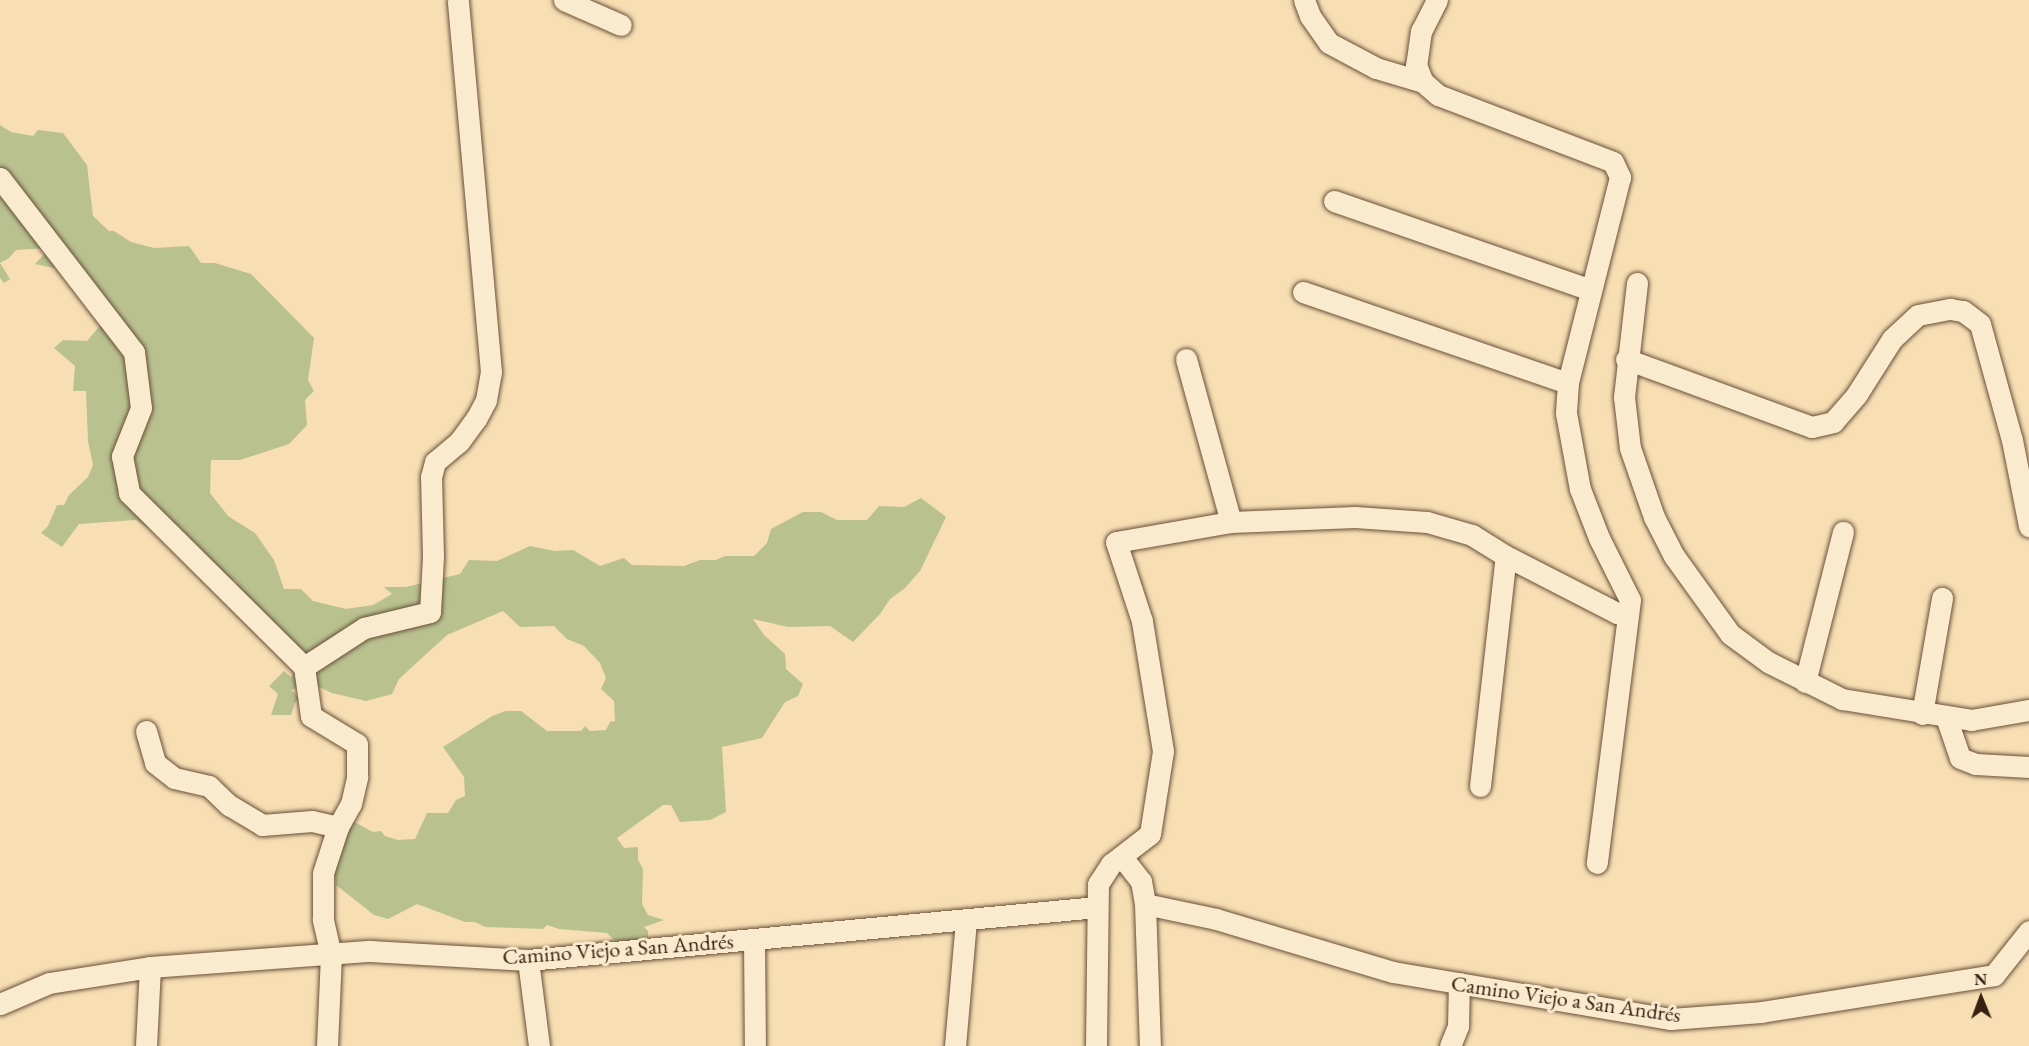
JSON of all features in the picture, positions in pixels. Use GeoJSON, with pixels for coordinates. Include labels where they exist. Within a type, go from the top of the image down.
{"type":"FeatureCollection","features":[{"type":"Feature","properties":{"kind":"street"},"geometry":{"type":"LineString","coordinates":[[304,667],[364,628],[430,612],[433,557],[431,477],[435,462],[459,442],[486,400],[491,372],[458,0]]}},
{"type":"Feature","properties":{"kind":"street"},"geometry":{"type":"LineString","coordinates":[[564,0],[621,25]]}},
{"type":"Feature","properties":{"kind":"street"},"geometry":{"type":"LineString","coordinates":[[1304,0],[1310,16],[1329,43],[1376,68],[1423,82],[1438,95],[1612,162],[1620,177],[1568,383],[1566,413],[1580,489],[1599,538],[1630,600],[1597,863]]}},
{"type":"Feature","properties":{"kind":"street"},"geometry":{"type":"LineString","coordinates":[[1423,82],[1416,65],[1421,31],[1437,0]]}},
{"type":"Feature","properties":{"kind":"street"},"geometry":{"type":"LineString","coordinates":[[0,178],[134,352],[141,408],[122,456],[129,493],[304,667],[311,716],[357,744],[357,777],[351,804],[338,827],[323,873],[323,919],[331,955],[327,1046]]}},
{"type":"Feature","properties":{"kind":"street"},"geometry":{"type":"LineString","coordinates":[[1334,201],[1591,290]]}},
{"type":"Feature","properties":{"kind":"street"},"geometry":{"type":"LineString","coordinates":[[1637,283],[1626,359],[1624,397],[1630,448],[1654,517],[1674,556],[1730,634],[1768,662],[1842,699],[1922,714],[1971,720],[2029,710]]}},
{"type":"Feature","properties":{"kind":"street"},"geometry":{"type":"LineString","coordinates":[[1303,292],[1568,383]]}},
{"type":"Feature","properties":{"kind":"street"},"geometry":{"type":"LineString","coordinates":[[1626,359],[1812,427],[1833,422],[1857,394],[1892,339],[1918,315],[1950,309],[1964,311],[1980,324],[2012,440],[2029,525]]}},
{"type":"Feature","properties":{"kind":"street"},"geometry":{"type":"LineString","coordinates":[[1186,359],[1231,522]]}},
{"type":"Feature","properties":{"kind":"street"},"geometry":{"type":"LineString","coordinates":[[1096,1046],[1098,884],[1111,864],[1150,834],[1162,751],[1142,621],[1116,542],[1231,522],[1355,517],[1427,522],[1472,535],[1506,556],[1617,613],[1628,613]]}},
{"type":"Feature","properties":{"kind":"street"},"geometry":{"type":"LineString","coordinates":[[1805,682],[1843,532]]}},
{"type":"Feature","properties":{"kind":"street"},"geometry":{"type":"LineString","coordinates":[[1480,786],[1506,556]]}},
{"type":"Feature","properties":{"kind":"street"},"geometry":{"type":"LineString","coordinates":[[1922,714],[1942,598]]}},
{"type":"Feature","properties":{"kind":"street"},"geometry":{"type":"LineString","coordinates":[[1946,717],[1960,758],[1976,764],[2029,767]]}},
{"type":"Feature","properties":{"kind":"street"},"geometry":{"type":"LineString","coordinates":[[146,731],[156,763],[174,778],[208,786],[229,805],[262,825],[312,821],[338,827]]}},
{"type":"Feature","properties":{"kind":"street"},"geometry":{"type":"LineString","coordinates":[[1122,857],[1141,881],[1145,903],[1150,1046]]}},
{"type":"Feature","properties":{"kind":"street","name":"Camino Viejo a San Andrés"},"geometry":{"type":"LineString","coordinates":[[1145,903],[1216,919],[1393,972],[1671,1019],[1761,1012],[1994,975],[2029,931]]}},
{"type":"Feature","properties":{"kind":"street","name":"Camino Viejo a San Andrés"},"geometry":{"type":"LineString","coordinates":[[0,1004],[49,983],[150,967],[370,951],[528,960],[1097,907]]}},
{"type":"Feature","properties":{"kind":"street"},"geometry":{"type":"LineString","coordinates":[[955,1046],[966,919]]}},
{"type":"Feature","properties":{"kind":"street"},"geometry":{"type":"LineString","coordinates":[[754,939],[755,1046]]}},
{"type":"Feature","properties":{"kind":"street"},"geometry":{"type":"LineString","coordinates":[[528,960],[539,1046]]}},
{"type":"Feature","properties":{"kind":"street"},"geometry":{"type":"LineString","coordinates":[[146,1046],[150,967]]}},
{"type":"Feature","properties":{"kind":"street"},"geometry":{"type":"LineString","coordinates":[[1450,1046],[1458,1026],[1459,983]]}},
{"type":"Feature","properties":{"kind":"green space"},"geometry":{"type":"Polygon","coordinates":[[[0,125],[11,132],[33,136],[38,130],[63,133],[87,165],[93,216],[109,231],[114,231],[131,242],[154,248],[189,246],[201,263],[215,263],[251,274],[314,338],[308,380],[314,391],[305,400],[307,425],[289,444],[240,460],[211,460],[210,493],[228,516],[255,533],[274,560],[284,589],[301,589],[313,601],[346,609],[373,605],[392,594],[384,587],[406,587],[460,574],[469,560],[497,561],[530,546],[555,551],[573,550],[600,566],[624,558],[632,565],[684,566],[700,560],[716,560],[725,556],[754,556],[767,543],[771,529],[803,512],[821,512],[837,520],[867,520],[879,506],[904,507],[921,498],[946,517],[920,571],[904,589],[890,599],[880,614],[853,642],[830,626],[788,627],[753,619],[764,635],[785,654],[786,669],[803,684],[798,696],[785,702],[762,738],[722,747],[726,812],[710,820],[680,822],[671,805],[663,805],[617,838],[624,848],[638,847],[638,860],[643,869],[642,904],[648,915],[664,920],[644,927],[648,931],[648,951],[614,940],[607,933],[559,929],[547,925],[543,929],[485,927],[417,904],[388,919],[374,915],[336,885],[335,871],[345,817],[373,832],[381,831],[385,836],[398,840],[415,839],[427,813],[448,813],[456,800],[465,796],[464,777],[443,747],[492,716],[506,711],[521,711],[547,731],[581,731],[585,726],[590,731],[606,730],[610,722],[615,721],[614,701],[601,689],[606,678],[600,663],[584,646],[567,639],[554,626],[520,627],[503,611],[447,635],[399,679],[392,694],[366,701],[332,693],[315,685],[303,686],[291,690],[299,698],[291,715],[271,715],[278,694],[269,686],[284,671],[291,677],[298,668],[242,598],[236,581],[212,570],[136,520],[79,524],[62,547],[41,533],[48,526],[57,505],[64,505],[69,495],[88,477],[93,465],[88,441],[86,391],[73,391],[75,366],[54,348],[63,340],[87,341],[103,322],[63,270],[35,264],[50,248],[16,250],[0,263],[0,125]]]}},
{"type":"Feature","properties":{"kind":"green space"},"geometry":{"type":"Polygon","coordinates":[[[0,263],[10,279],[4,283],[0,278],[0,263]]]}}]}
